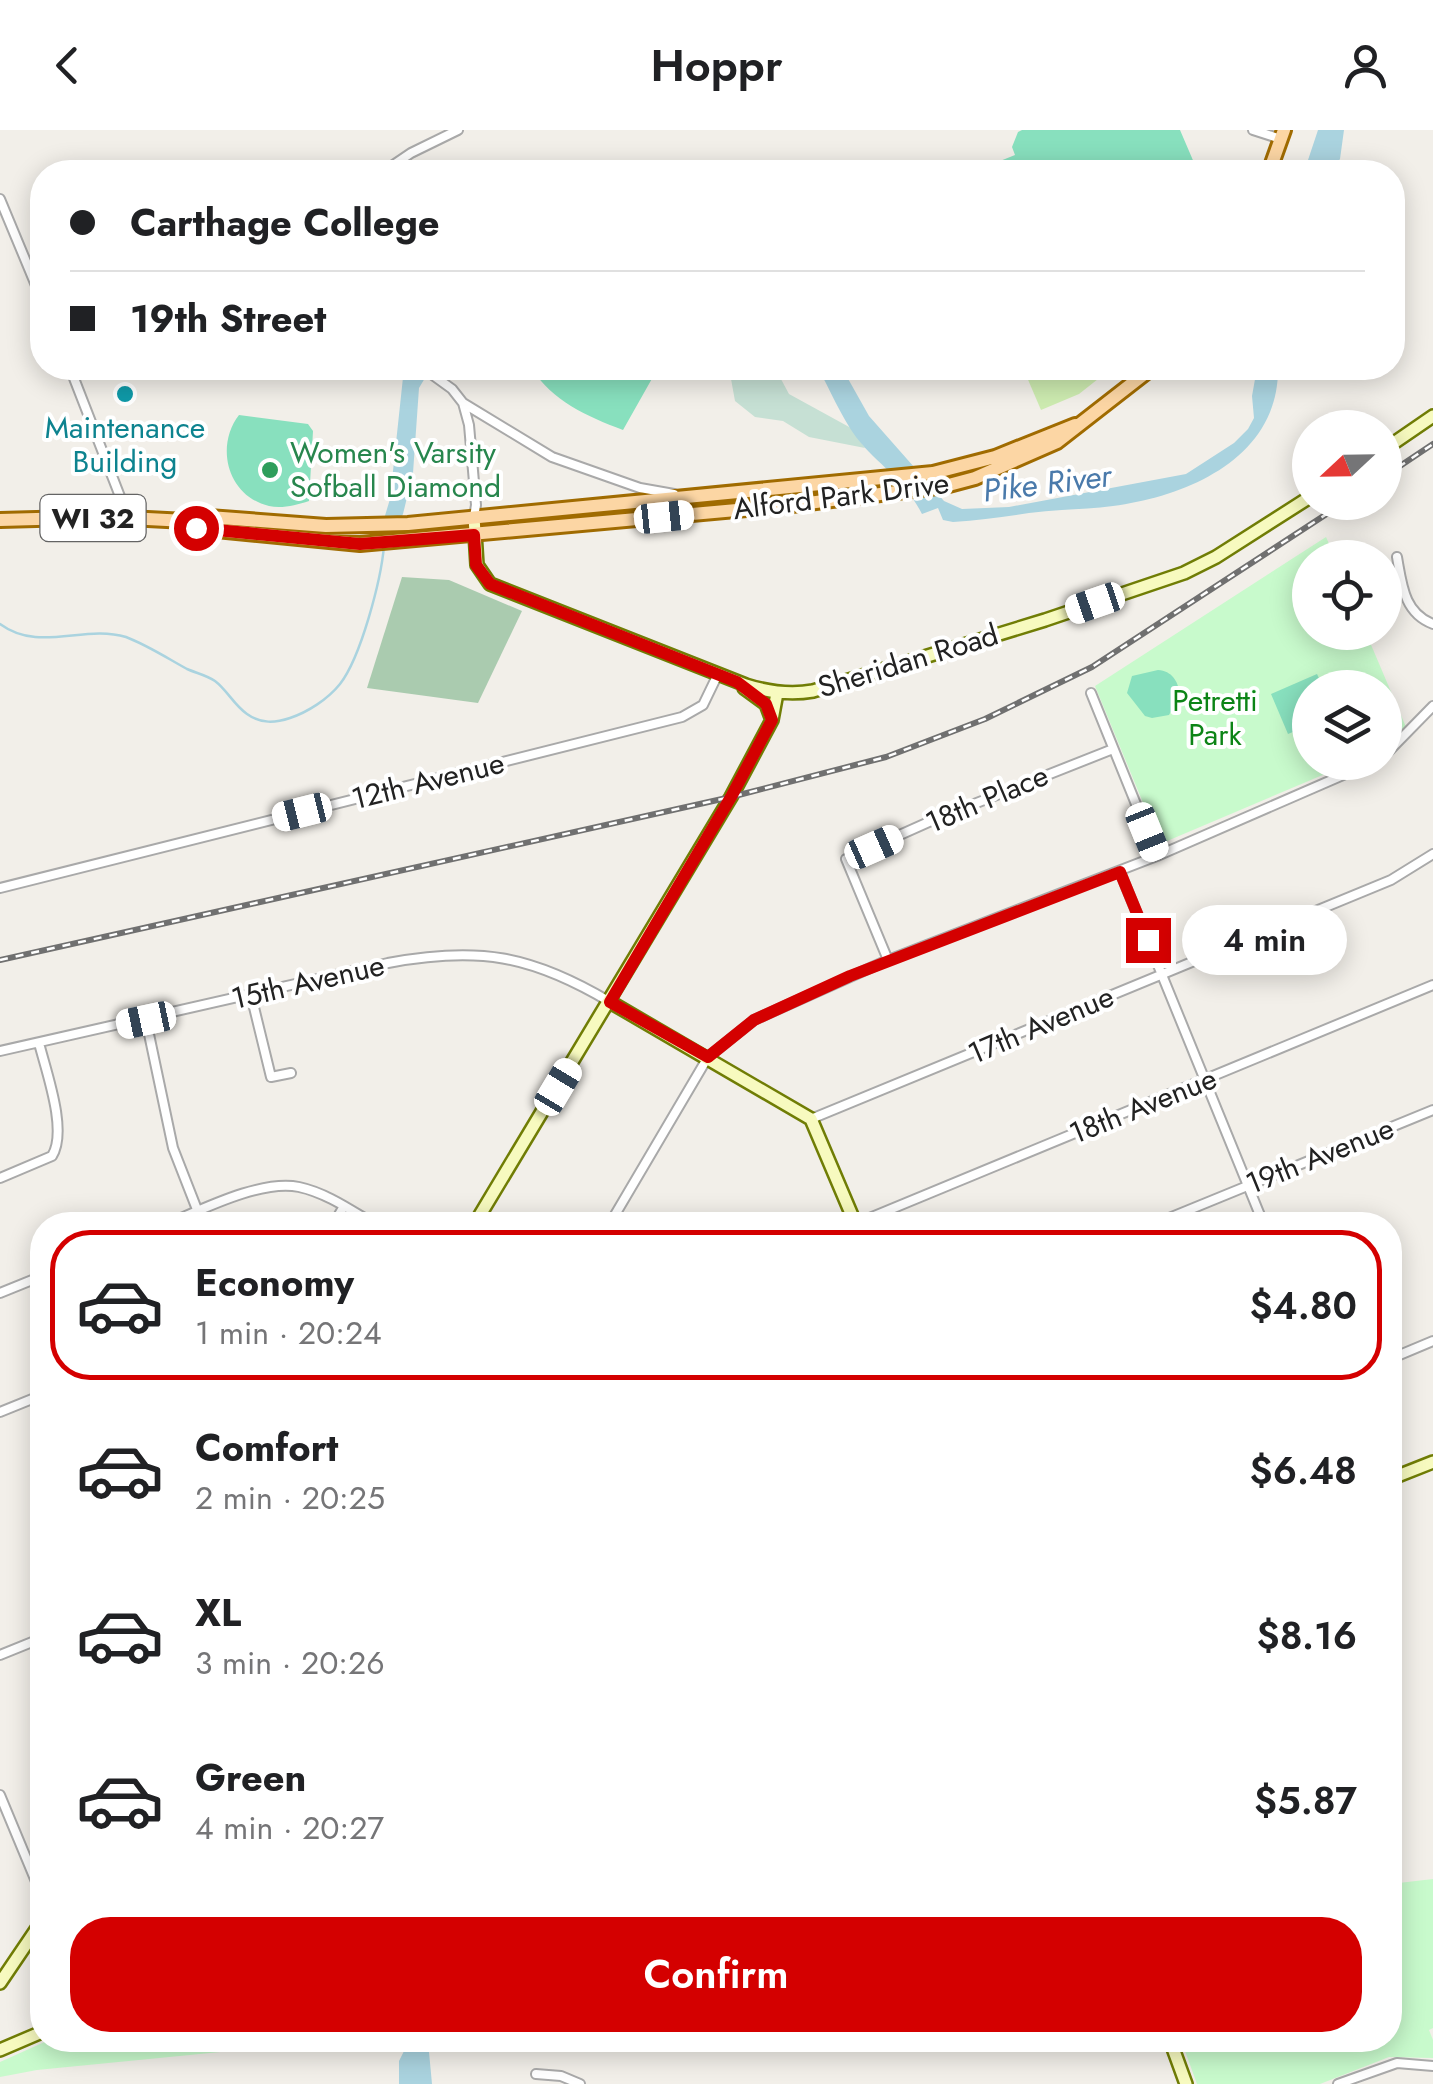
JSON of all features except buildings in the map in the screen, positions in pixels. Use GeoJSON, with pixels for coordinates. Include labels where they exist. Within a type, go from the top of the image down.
{"type":"FeatureCollection","features":[{"type":"Feature","properties":{"kind":"main road"},"geometry":{"type":"LineString","coordinates":[[1274,160],[1283,135]]}},
{"type":"Feature","properties":{"kind":"main road","name":"Alford Park Drive"},"geometry":{"type":"LineString","coordinates":[[474,535],[945,486],[975,478],[1057,442],[1138,380]]}},
{"type":"Feature","properties":{"kind":"main road","name":"Alford Park Drive"},"geometry":{"type":"LineString","coordinates":[[474,517],[932,473],[995,457],[1074,426]]}},
{"type":"Feature","properties":{"kind":"main road","name":"WI 32"},"geometry":{"type":"LineString","coordinates":[[0,520],[186,520],[196,516],[365,526],[474,517]]}},
{"type":"Feature","properties":{"kind":"main road","name":"WI 32"},"geometry":{"type":"LineString","coordinates":[[186,520],[196,528],[360,544],[474,535]]}},
{"type":"Feature","properties":{"kind":"street"},"geometry":{"type":"LineString","coordinates":[[399,160],[458,130]]}},
{"type":"Feature","properties":{"kind":"street"},"geometry":{"type":"LineString","coordinates":[[1253,130],[1283,135]]}},
{"type":"Feature","properties":{"kind":"street"},"geometry":{"type":"LineString","coordinates":[[0,199],[30,271]]}},
{"type":"Feature","properties":{"kind":"street"},"geometry":{"type":"LineString","coordinates":[[75,380],[129,518]]}},
{"type":"Feature","properties":{"kind":"street"},"geometry":{"type":"LineString","coordinates":[[438,380],[463,403],[552,457],[640,488],[698,498]]}},
{"type":"Feature","properties":{"kind":"street"},"geometry":{"type":"LineString","coordinates":[[463,403],[469,424],[474,517]]}},
{"type":"Feature","properties":{"kind":"street"},"geometry":{"type":"LineString","coordinates":[[1402,437],[1433,416]]}},
{"type":"Feature","properties":{"kind":"street","name":"Sheridan Road"},"geometry":{"type":"LineString","coordinates":[[474,517],[476,565],[490,584],[737,682],[777,693],[822,688],[1184,573],[1292,508]]}},
{"type":"Feature","properties":{"kind":"street"},"geometry":{"type":"LineString","coordinates":[[1402,576],[1408,604],[1420,618],[1433,624]]}},
{"type":"Feature","properties":{"kind":"street","name":"12th Avenue"},"geometry":{"type":"LineString","coordinates":[[0,888],[682,717],[703,705],[718,674]]}},
{"type":"Feature","properties":{"kind":"street"},"geometry":{"type":"LineString","coordinates":[[737,682],[766,704],[772,720]]}},
{"type":"Feature","properties":{"kind":"street"},"geometry":{"type":"LineString","coordinates":[[482,1212],[731,797],[772,720],[777,693]]}},
{"type":"Feature","properties":{"kind":"street"},"geometry":{"type":"LineString","coordinates":[[1090,693],[1157,856]]}},
{"type":"Feature","properties":{"kind":"street"},"geometry":{"type":"LineString","coordinates":[[1402,738],[1433,706]]}},
{"type":"Feature","properties":{"kind":"street","name":"18th Place"},"geometry":{"type":"LineString","coordinates":[[888,960],[846,859],[1112,749]]}},
{"type":"Feature","properties":{"kind":"street"},"geometry":{"type":"LineString","coordinates":[[617,1212],[708,1057],[754,1020],[888,960],[1120,872],[1332,780]]}},
{"type":"Feature","properties":{"kind":"street","name":"17th Avenue"},"geometry":{"type":"LineString","coordinates":[[811,1119],[1391,880],[1433,854]]}},
{"type":"Feature","properties":{"kind":"street"},"geometry":{"type":"LineString","coordinates":[[1120,872],[1259,1212]]}},
{"type":"Feature","properties":{"kind":"street","name":"15th Avenue"},"geometry":{"type":"LineString","coordinates":[[0,1052],[426,956],[470,954],[545,967],[610,1002]]}},
{"type":"Feature","properties":{"kind":"street","name":"18th Avenue"},"geometry":{"type":"LineString","coordinates":[[884,1212],[1433,985]]}},
{"type":"Feature","properties":{"kind":"street"},"geometry":{"type":"LineString","coordinates":[[251,995],[271,1076],[292,1073]]}},
{"type":"Feature","properties":{"kind":"street"},"geometry":{"type":"LineString","coordinates":[[610,1002],[811,1119],[849,1212]]}},
{"type":"Feature","properties":{"kind":"street"},"geometry":{"type":"LineString","coordinates":[[146,1020],[174,1148],[198,1212],[281,1185],[300,1187],[354,1212]]}},
{"type":"Feature","properties":{"kind":"street"},"geometry":{"type":"LineString","coordinates":[[0,1178],[52,1156],[56,1150],[58,1126],[39,1043]]}},
{"type":"Feature","properties":{"kind":"street","name":"19th Avenue"},"geometry":{"type":"LineString","coordinates":[[1183,1212],[1433,1110]]}},
{"type":"Feature","properties":{"kind":"street"},"geometry":{"type":"LineString","coordinates":[[341,1212],[344,1206]]}},
{"type":"Feature","properties":{"kind":"street"},"geometry":{"type":"LineString","coordinates":[[0,1293],[30,1281]]}},
{"type":"Feature","properties":{"kind":"street"},"geometry":{"type":"LineString","coordinates":[[1402,1354],[1433,1341]]}},
{"type":"Feature","properties":{"kind":"street"},"geometry":{"type":"LineString","coordinates":[[0,1412],[30,1400]]}},
{"type":"Feature","properties":{"kind":"street"},"geometry":{"type":"LineString","coordinates":[[1402,1474],[1433,1462]]}},
{"type":"Feature","properties":{"kind":"street"},"geometry":{"type":"LineString","coordinates":[[0,1656],[30,1643]]}},
{"type":"Feature","properties":{"kind":"street"},"geometry":{"type":"LineString","coordinates":[[0,1794],[30,1867]]}},
{"type":"Feature","properties":{"kind":"street"},"geometry":{"type":"LineString","coordinates":[[0,1983],[30,1939]]}},
{"type":"Feature","properties":{"kind":"street"},"geometry":{"type":"LineString","coordinates":[[0,2047],[30,2037]]}},
{"type":"Feature","properties":{"kind":"street"},"geometry":{"type":"LineString","coordinates":[[1174,2052],[1186,2084]]}},
{"type":"Feature","properties":{"kind":"street"},"geometry":{"type":"LineString","coordinates":[[1338,2084],[1397,2062],[1433,2066]]}},
{"type":"Feature","properties":{"kind":"street"},"geometry":{"type":"LineString","coordinates":[[536,2074],[561,2076],[580,2084]]}},
{"type":"Feature","properties":{"kind":"green space"},"geometry":{"type":"Polygon","coordinates":[[[1180,130],[1193,160],[1002,160],[1015,155],[1012,147],[1018,132],[1180,130]]]}},
{"type":"Feature","properties":{"kind":"green space"},"geometry":{"type":"Polygon","coordinates":[[[540,380],[651,380],[623,430],[571,406],[540,380]]]}},
{"type":"Feature","properties":{"kind":"green space"},"geometry":{"type":"Polygon","coordinates":[[[731,380],[781,380],[789,394],[851,428],[865,448],[809,437],[783,421],[755,417],[735,401],[731,380]]]}},
{"type":"Feature","properties":{"kind":"green space"},"geometry":{"type":"Polygon","coordinates":[[[1028,380],[1097,380],[1079,394],[1041,410],[1028,380]]]}},
{"type":"Feature","properties":{"kind":"green space","name":"Women's Varsity Sofball Diamond"},"geometry":{"type":"Polygon","coordinates":[[[239,415],[308,424],[313,431],[309,501],[274,507],[243,492],[229,468],[227,455],[232,427],[239,415]]]}},
{"type":"Feature","properties":{"kind":"green space","name":"Petretti Park"},"geometry":{"type":"Polygon","coordinates":[[[1292,559],[1292,650],[1373,650],[1382,670],[1292,670],[1292,780],[1311,780],[1160,844],[1095,686],[1292,559]]]}},
{"type":"Feature","properties":{"kind":"green space"},"geometry":{"type":"Polygon","coordinates":[[[402,577],[449,580],[522,611],[478,703],[367,688],[402,577]]]}},
{"type":"Feature","properties":{"kind":"green space"},"geometry":{"type":"Polygon","coordinates":[[[1158,670],[1174,678],[1180,694],[1169,715],[1152,718],[1145,716],[1127,693],[1132,676],[1158,670]]]}},
{"type":"Feature","properties":{"kind":"green space"},"geometry":{"type":"Polygon","coordinates":[[[1292,685],[1292,732],[1288,734],[1271,694],[1292,685]]]}},
{"type":"Feature","properties":{"kind":"green space"},"geometry":{"type":"Polygon","coordinates":[[[1433,1879],[1433,2028],[1429,2030],[1433,2058],[1389,2057],[1320,2084],[1197,2084],[1185,2052],[1402,2052],[1402,1883],[1433,1879]]]}},
{"type":"Feature","properties":{"kind":"green space"},"geometry":{"type":"Polygon","coordinates":[[[30,2049],[30,2052],[221,2052],[0,2077],[0,2062],[30,2049]]]}},
{"type":"Feature","properties":{"kind":"water"},"geometry":{"type":"Polygon","coordinates":[[[1318,130],[1344,130],[1339,160],[1308,160],[1318,130]]]}},
{"type":"Feature","properties":{"kind":"water"},"geometry":{"type":"Polygon","coordinates":[[[403,380],[424,380],[419,388],[413,473],[401,518],[384,519],[390,499],[403,380]]]}},
{"type":"Feature","properties":{"kind":"water"},"geometry":{"type":"Polygon","coordinates":[[[824,380],[849,380],[869,416],[944,501],[962,509],[1009,507],[1186,474],[1234,443],[1248,429],[1254,418],[1255,380],[1276,380],[1263,426],[1224,467],[1199,481],[1171,493],[1113,506],[953,522],[943,520],[938,508],[922,514],[907,490],[856,437],[824,380]]]}},
{"type":"Feature","properties":{"kind":"water"},"geometry":{"type":"Polygon","coordinates":[[[404,2052],[429,2052],[432,2084],[399,2084],[399,2061],[404,2052]]]}},
{"type":"Feature","properties":{"kind":"waterway","name":"Pike River"},"geometry":{"type":"LineString","coordinates":[[0,624],[30,636],[126,637],[215,681],[252,717],[279,721],[317,704],[335,690],[348,672],[369,618],[384,546]]}},
{"type":"Feature","properties":{"kind":"railway"},"geometry":{"type":"LineString","coordinates":[[1402,465],[1433,444]]}},
{"type":"Feature","properties":{"kind":"railway"},"geometry":{"type":"LineString","coordinates":[[0,960],[731,797],[886,757],[985,719],[1092,667],[1317,520]]}},
{"type":"Feature","properties":{"kind":"place","name":"Maintenance Building"},"geometry":{"type":"Point","coordinates":[125,394]}},
{"type":"Feature","properties":{"kind":"place","name":"Women's Varsity Sofball Diamond"},"geometry":{"type":"Point","coordinates":[270,470]}},
{"type":"Feature","properties":{"kind":"route"},"geometry":{"type":"LineString","coordinates":[[196,528],[360,544],[474,535],[476,565],[490,584],[737,682],[766,704],[772,720],[610,1002],[708,1057],[754,1020],[850,976],[1120,872],[1148,940]]}}]}
